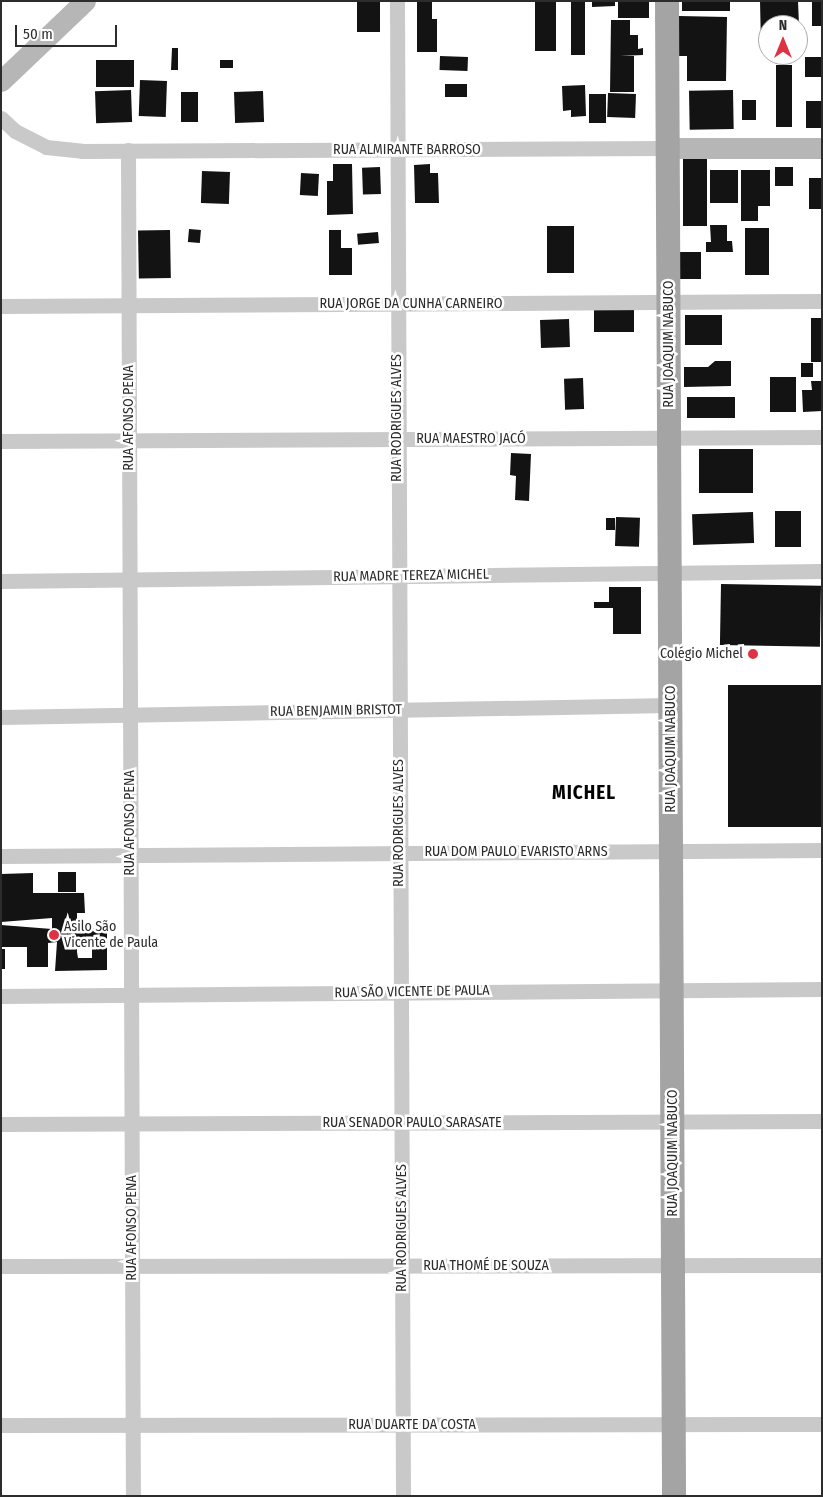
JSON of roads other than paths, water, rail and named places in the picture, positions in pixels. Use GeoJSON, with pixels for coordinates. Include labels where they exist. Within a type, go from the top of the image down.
{"type":"FeatureCollection","features":[{"type":"Feature","properties":{"kind":"main road"},"geometry":{"type":"LineString","coordinates":[[1,81],[85,1]]}},
{"type":"Feature","properties":{"kind":"main road","name":"RUA JOAQUIM NABUCO"},"geometry":{"type":"LineString","coordinates":[[667,1],[674,1496]]}},
{"type":"Feature","properties":{"kind":"main road","name":"RUA ALMIRANTE BARROSO"},"geometry":{"type":"LineString","coordinates":[[668,148],[822,148]]}},
{"type":"Feature","properties":{"kind":"street","name":"RUA RODRIGUES ALVES"},"geometry":{"type":"LineString","coordinates":[[397,1],[396,304],[403,1496]]}},
{"type":"Feature","properties":{"kind":"street","name":"RUA ALMIRANTE BARROSO"},"geometry":{"type":"LineString","coordinates":[[1,118],[22,135],[46,147],[82,151],[668,148]]}},
{"type":"Feature","properties":{"kind":"street","name":"RUA AFONSO PENA"},"geometry":{"type":"LineString","coordinates":[[128,150],[133,1496]]}},
{"type":"Feature","properties":{"kind":"street","name":"RUA JORGE DA CUNHA CARNEIRO"},"geometry":{"type":"LineString","coordinates":[[1,306],[822,301]]}},
{"type":"Feature","properties":{"kind":"street","name":"RUA MAESTRO JACÓ"},"geometry":{"type":"LineString","coordinates":[[1,441],[822,437]]}},
{"type":"Feature","properties":{"kind":"street","name":"RUA MADRE TEREZA MICHEL"},"geometry":{"type":"LineString","coordinates":[[1,581],[822,571]]}},
{"type":"Feature","properties":{"kind":"street","name":"RUA BENJAMIN BRISTOT"},"geometry":{"type":"LineString","coordinates":[[1,717],[670,705]]}},
{"type":"Feature","properties":{"kind":"street","name":"RUA DOM PAULO EVARISTO ARNS"},"geometry":{"type":"LineString","coordinates":[[1,856],[822,850]]}},
{"type":"Feature","properties":{"kind":"street","name":"RUA SÃO VICENTE DE PAULA"},"geometry":{"type":"LineString","coordinates":[[1,996],[822,988]]}},
{"type":"Feature","properties":{"kind":"street","name":"RUA SENADOR PAULO SARASATE"},"geometry":{"type":"LineString","coordinates":[[1,1124],[822,1122]]}},
{"type":"Feature","properties":{"kind":"street","name":"RUA THOMÉ DE SOUZA"},"geometry":{"type":"LineString","coordinates":[[1,1266],[822,1265]]}},
{"type":"Feature","properties":{"kind":"street","name":"RUA DUARTE DA COSTA"},"geometry":{"type":"LineString","coordinates":[[1,1425],[822,1424]]}},
{"type":"Feature","properties":{"kind":"place","name":"Colégio Michel"},"geometry":{"type":"Point","coordinates":[753,654]}},
{"type":"Feature","properties":{"kind":"place","name":"Asilo São Vicente de Paula"},"geometry":{"type":"Point","coordinates":[54,935]}},
{"type":"Feature","properties":{"kind":"district","name":"MICHEL"},"geometry":{"type":"Point","coordinates":[584,793]}}]}
